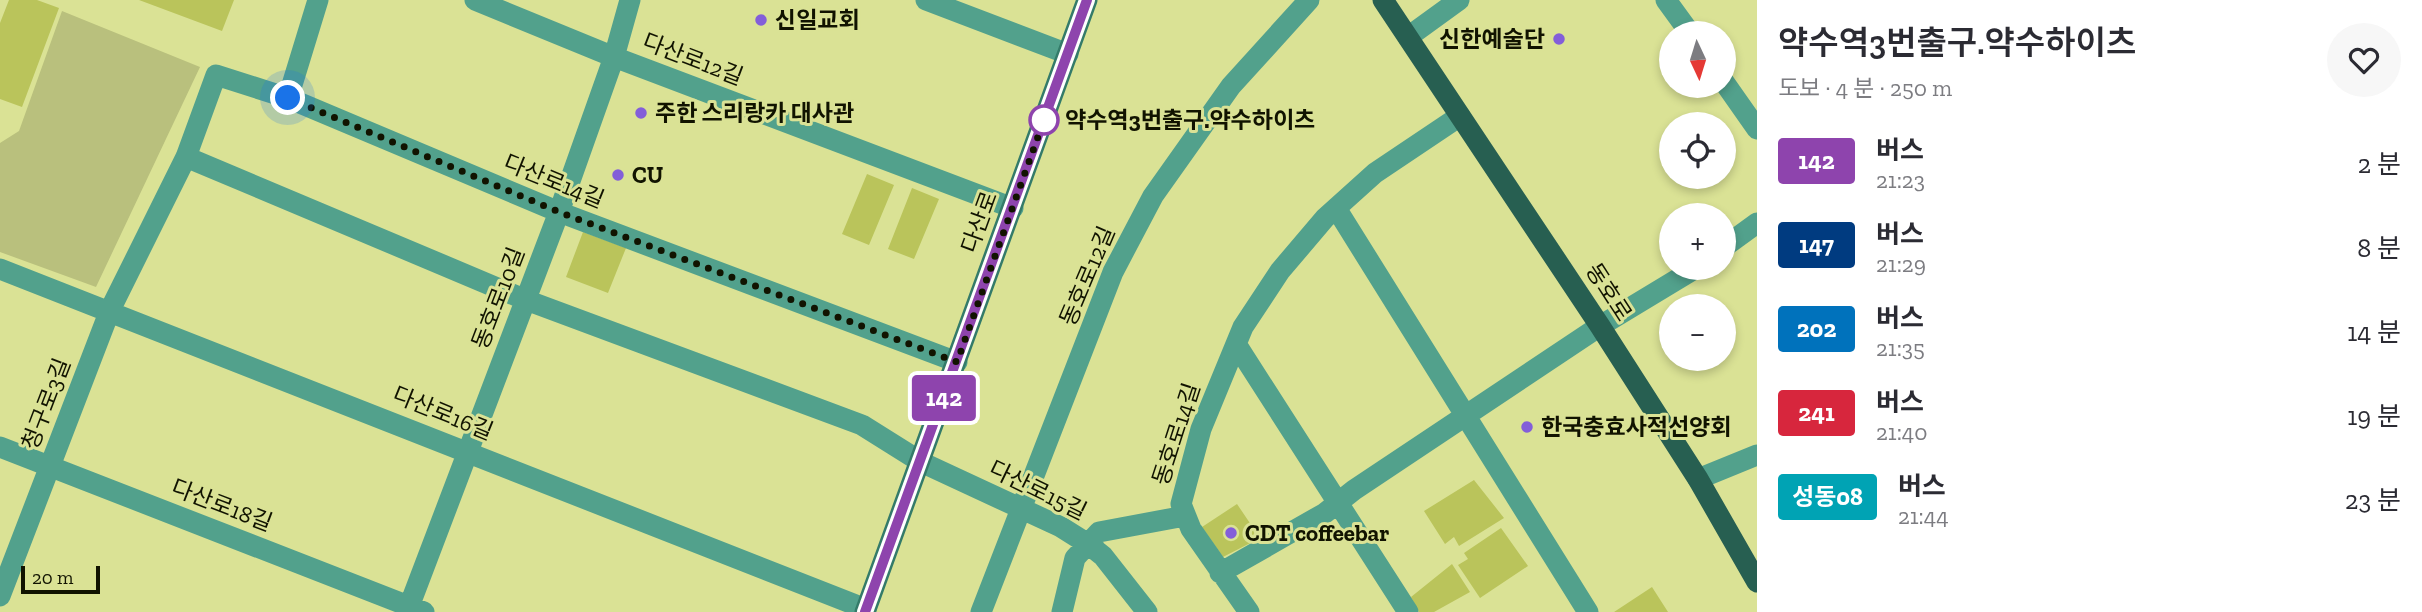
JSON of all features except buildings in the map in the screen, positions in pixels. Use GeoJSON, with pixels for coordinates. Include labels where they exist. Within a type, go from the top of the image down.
{"type":"FeatureCollection","features":[{"type":"Feature","properties":{"kind":"main road","name":"다산로"},"geometry":{"type":"LineString","coordinates":[[865,610],[1087,0]]}},
{"type":"Feature","properties":{"kind":"main road","name":"동호로"},"geometry":{"type":"LineString","coordinates":[[1383,0],[1600,326],[1698,480],[1757,582]]}},
{"type":"Feature","properties":{"kind":"street"},"geometry":{"type":"LineString","coordinates":[[288,98],[318,0]]}},
{"type":"Feature","properties":{"kind":"street","name":"다산로12길"},"geometry":{"type":"LineString","coordinates":[[475,0],[614,57],[1013,208]]}},
{"type":"Feature","properties":{"kind":"street","name":"동호로10길"},"geometry":{"type":"LineString","coordinates":[[413,610],[468,451],[559,212],[614,57],[630,0]]}},
{"type":"Feature","properties":{"kind":"street"},"geometry":{"type":"LineString","coordinates":[[926,0],[1068,54]]}},
{"type":"Feature","properties":{"kind":"street","name":"동호로12길"},"geometry":{"type":"LineString","coordinates":[[981,612],[1113,272],[1153,196],[1231,86],[1309,0]]}},
{"type":"Feature","properties":{"kind":"street"},"geometry":{"type":"LineString","coordinates":[[1408,37],[1460,0]]}},
{"type":"Feature","properties":{"kind":"street"},"geometry":{"type":"LineString","coordinates":[[1666,0],[1681,21]]}},
{"type":"Feature","properties":{"kind":"street","name":"다산로14길"},"geometry":{"type":"LineString","coordinates":[[110,310],[186,157],[216,75],[288,98],[559,212],[957,362]]}},
{"type":"Feature","properties":{"kind":"street"},"geometry":{"type":"LineString","coordinates":[[1735,98],[1757,129]]}},
{"type":"Feature","properties":{"kind":"street","name":"동호로14길"},"geometry":{"type":"LineString","coordinates":[[1249,612],[1191,529],[1181,504],[1201,429],[1243,327],[1280,271],[1336,208],[1375,173],[1460,116]]}},
{"type":"Feature","properties":{"kind":"street"},"geometry":{"type":"LineString","coordinates":[[186,157],[526,300],[862,425],[921,462]]}},
{"type":"Feature","properties":{"kind":"street"},"geometry":{"type":"LineString","coordinates":[[1336,208],[1587,612]]}},
{"type":"Feature","properties":{"kind":"street"},"geometry":{"type":"LineString","coordinates":[[1736,238],[1757,223]]}},
{"type":"Feature","properties":{"kind":"street","name":"다산로16길"},"geometry":{"type":"LineString","coordinates":[[0,269],[468,451],[865,610]]}},
{"type":"Feature","properties":{"kind":"street"},"geometry":{"type":"LineString","coordinates":[[1220,573],[1339,502],[1600,326],[1676,280]]}},
{"type":"Feature","properties":{"kind":"street","name":"청구로3길"},"geometry":{"type":"LineString","coordinates":[[0,596],[110,310]]}},
{"type":"Feature","properties":{"kind":"street"},"geometry":{"type":"LineString","coordinates":[[1236,344],[1408,612]]}},
{"type":"Feature","properties":{"kind":"street","name":"다산로18길"},"geometry":{"type":"LineString","coordinates":[[0,447],[413,610]]}},
{"type":"Feature","properties":{"kind":"street"},"geometry":{"type":"LineString","coordinates":[[1698,480],[1757,455]]}},
{"type":"Feature","properties":{"kind":"street","name":"다산로15길"},"geometry":{"type":"LineString","coordinates":[[921,462],[1060,527],[1088,544],[1103,556],[1147,612]]}},
{"type":"Feature","properties":{"kind":"street"},"geometry":{"type":"LineString","coordinates":[[1062,612],[1074,558],[1099,532],[1185,516]]}},
{"type":"Feature","properties":{"kind":"green space"},"geometry":{"type":"Polygon","coordinates":[[[62,11],[200,67],[96,287],[0,252],[0,143],[19,131],[62,11]]]}},
{"type":"Feature","properties":{"kind":"bus line","name":"142"},"geometry":{"type":"LineString","coordinates":[[865,612],[1087,0]]}},
{"type":"Feature","properties":{"kind":"place","name":"신일교회"},"geometry":{"type":"Point","coordinates":[761,20]}},
{"type":"Feature","properties":{"kind":"place","name":"신한예술단"},"geometry":{"type":"Point","coordinates":[1559,39]}},
{"type":"Feature","properties":{"kind":"place","name":"주한 스리랑카 대사관"},"geometry":{"type":"Point","coordinates":[641,113]}},
{"type":"Feature","properties":{"kind":"place","name":"약수역3번출구.약수하이츠"},"geometry":{"type":"Point","coordinates":[1044,120]}},
{"type":"Feature","properties":{"kind":"place","name":"CU"},"geometry":{"type":"Point","coordinates":[618,175]}},
{"type":"Feature","properties":{"kind":"place","name":"한국충효사적선양회"},"geometry":{"type":"Point","coordinates":[1527,427]}},
{"type":"Feature","properties":{"kind":"place","name":"CDT coffeebar"},"geometry":{"type":"Point","coordinates":[1231,533]}},
{"type":"Feature","properties":{"kind":"route"},"geometry":{"type":"LineString","coordinates":[[288,98],[559,212],[957,362],[1044,120]]}}]}
